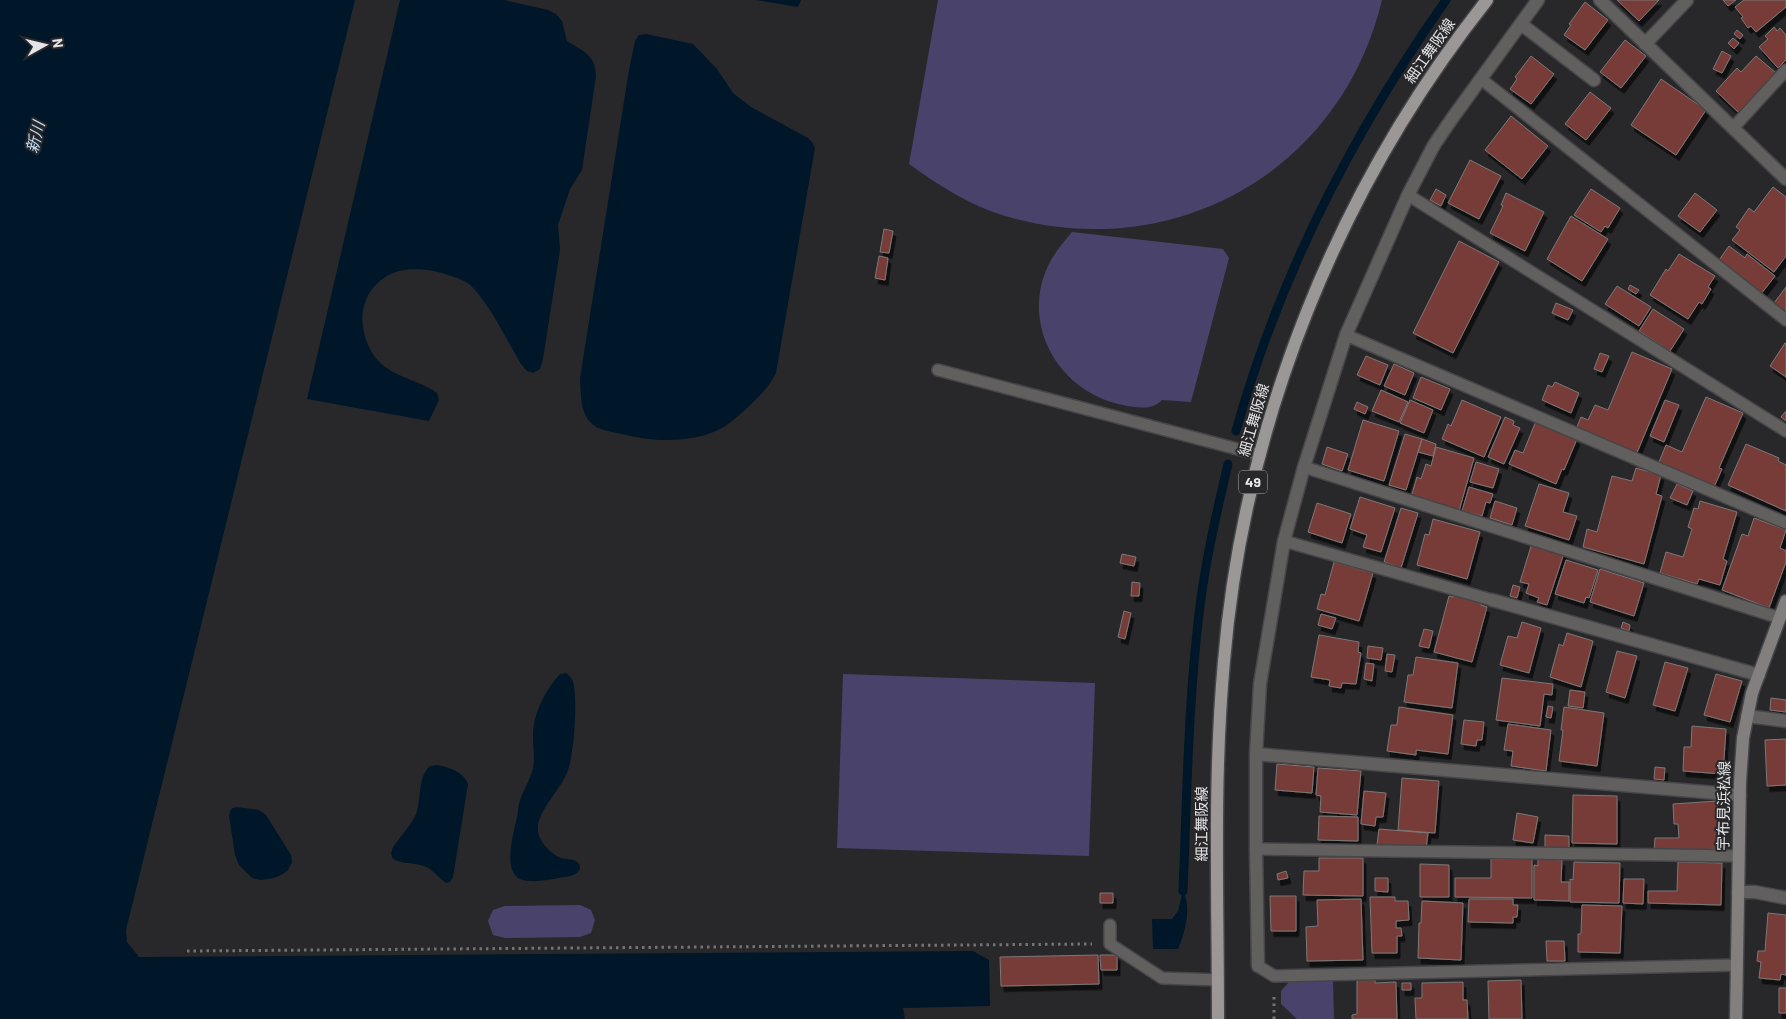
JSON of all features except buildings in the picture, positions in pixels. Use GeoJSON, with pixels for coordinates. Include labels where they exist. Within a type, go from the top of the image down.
{"type":"FeatureCollection","features":[{"type":"Feature","properties":{"kind":"main road","name":"細江舞阪線"},"geometry":{"type":"LineString","coordinates":[[1218,1019],[1218,759],[1224,659],[1237,559],[1260,455],[1272,413],[1305,318],[1345,226],[1384,152],[1419,94],[1487,0]]}},
{"type":"Feature","properties":{"kind":"main road","name":"宇布見浜松線"},"geometry":{"type":"LineString","coordinates":[[1736,1019],[1742,752],[1752,693],[1786,601]]}},
{"type":"Feature","properties":{"kind":"street"},"geometry":{"type":"LineString","coordinates":[[1258,966],[1256,754],[1260,684],[1284,541],[1304,467],[1346,335],[1408,195],[1438,139],[1538,0]]}},
{"type":"Feature","properties":{"kind":"street"},"geometry":{"type":"LineString","coordinates":[[1600,0],[1786,179]]}},
{"type":"Feature","properties":{"kind":"street"},"geometry":{"type":"LineString","coordinates":[[1645,44],[1687,0]]}},
{"type":"Feature","properties":{"kind":"street"},"geometry":{"type":"LineString","coordinates":[[1521,24],[1594,80]]}},
{"type":"Feature","properties":{"kind":"street"},"geometry":{"type":"LineString","coordinates":[[1492,600],[1759,675]]}},
{"type":"Feature","properties":{"kind":"street"},"geometry":{"type":"LineString","coordinates":[[1747,716],[1786,721]]}},
{"type":"Feature","properties":{"kind":"street"},"geometry":{"type":"LineString","coordinates":[[1256,754],[1740,794]]}},
{"type":"Feature","properties":{"kind":"street"},"geometry":{"type":"LineString","coordinates":[[1738,892],[1755,892],[1786,898]]}},
{"type":"Feature","properties":{"kind":"lane"},"geometry":{"type":"LineString","coordinates":[[1733,128],[1786,70]]}},
{"type":"Feature","properties":{"kind":"lane"},"geometry":{"type":"LineString","coordinates":[[1481,79],[1786,320]]}},
{"type":"Feature","properties":{"kind":"lane"},"geometry":{"type":"LineString","coordinates":[[1408,195],[1786,430]]}},
{"type":"Feature","properties":{"kind":"lane"},"geometry":{"type":"LineString","coordinates":[[1346,335],[1786,523]]}},
{"type":"Feature","properties":{"kind":"lane"},"geometry":{"type":"LineString","coordinates":[[938,370],[1260,455]]}},
{"type":"Feature","properties":{"kind":"lane"},"geometry":{"type":"LineString","coordinates":[[1304,467],[1780,618]]}},
{"type":"Feature","properties":{"kind":"lane"},"geometry":{"type":"LineString","coordinates":[[1284,541],[1492,600]]}},
{"type":"Feature","properties":{"kind":"lane"},"geometry":{"type":"LineString","coordinates":[[1256,848],[1739,856]]}},
{"type":"Feature","properties":{"kind":"lane"},"geometry":{"type":"LineString","coordinates":[[1110,925],[1110,944],[1162,978],[1218,980]]}},
{"type":"Feature","properties":{"kind":"lane"},"geometry":{"type":"LineString","coordinates":[[1258,966],[1274,976],[1737,965]]}},
{"type":"Feature","properties":{"kind":"path"},"geometry":{"type":"LineString","coordinates":[[187,951],[1110,944]]}},
{"type":"Feature","properties":{"kind":"shaded area"},"geometry":{"type":"Polygon","coordinates":[[[938,0],[1382,0],[1361,61],[1329,113],[1289,157],[1241,191],[1187,215],[1129,227],[1068,228],[1005,216],[979,206],[954,194],[909,164],[938,0]]]}},
{"type":"Feature","properties":{"kind":"shaded area"},"geometry":{"type":"Polygon","coordinates":[[[1072,232],[1223,249],[1229,258],[1191,402],[1162,400],[1153,406],[1138,407],[1123,405],[1101,398],[1081,387],[1064,372],[1051,354],[1043,333],[1039,311],[1041,289],[1050,261],[1072,232]]]}},
{"type":"Feature","properties":{"kind":"shaded area"},"geometry":{"type":"Polygon","coordinates":[[[843,674],[1095,683],[1089,856],[837,848],[843,674]]]}},
{"type":"Feature","properties":{"kind":"shaded area"},"geometry":{"type":"Polygon","coordinates":[[[580,905],[591,910],[595,920],[591,933],[580,937],[505,938],[493,935],[488,921],[493,910],[505,906],[580,905]]]}},
{"type":"Feature","properties":{"kind":"shaded area"},"geometry":{"type":"Polygon","coordinates":[[[1333,981],[1334,1019],[1297,1019],[1281,1004],[1281,991],[1289,982],[1333,981]]]}},
{"type":"Feature","properties":{"kind":"water","name":"新川"},"geometry":{"type":"Polygon","coordinates":[[[0,0],[355,0],[126,930],[127,942],[139,957],[973,951],[989,960],[990,1006],[903,1008],[905,1019],[0,1019],[0,0]]]}},
{"type":"Feature","properties":{"kind":"water"},"geometry":{"type":"Polygon","coordinates":[[[400,0],[504,0],[548,10],[556,14],[562,21],[567,41],[588,54],[591,58],[596,76],[582,170],[570,189],[558,225],[560,250],[540,369],[533,373],[527,371],[484,301],[464,281],[426,270],[403,270],[389,275],[378,282],[365,302],[363,324],[365,336],[375,357],[388,369],[437,393],[439,400],[429,421],[307,399],[400,0]]]}},
{"type":"Feature","properties":{"kind":"water"},"geometry":{"type":"Polygon","coordinates":[[[756,0],[801,0],[798,7],[756,0]]]}},
{"type":"Feature","properties":{"kind":"water"},"geometry":{"type":"Polygon","coordinates":[[[646,34],[693,44],[717,69],[733,93],[751,107],[808,138],[815,148],[776,373],[760,396],[727,425],[709,434],[686,439],[649,439],[597,427],[590,422],[584,412],[581,395],[580,378],[629,70],[635,41],[639,35],[646,34]]]}},
{"type":"Feature","properties":{"kind":"water"},"geometry":{"type":"Polygon","coordinates":[[[566,673],[572,679],[574,690],[575,726],[572,752],[565,777],[541,816],[538,823],[538,831],[540,839],[549,850],[561,858],[575,861],[579,864],[580,869],[571,876],[529,881],[519,879],[513,872],[510,853],[520,800],[533,768],[535,719],[545,695],[560,674],[566,673]]]}},
{"type":"Feature","properties":{"kind":"water"},"geometry":{"type":"Polygon","coordinates":[[[437,765],[460,773],[468,784],[453,877],[450,882],[446,883],[428,868],[397,861],[393,859],[391,854],[393,847],[416,814],[423,776],[430,766],[437,765]]]}},
{"type":"Feature","properties":{"kind":"water"},"geometry":{"type":"Polygon","coordinates":[[[236,807],[259,810],[266,815],[291,855],[292,862],[288,870],[283,874],[261,880],[252,878],[239,865],[235,855],[229,816],[231,809],[236,807]]]}},
{"type":"Feature","properties":{"kind":"water"},"geometry":{"type":"Polygon","coordinates":[[[1183,891],[1186,898],[1187,912],[1185,928],[1178,949],[1153,949],[1152,919],[1172,919],[1178,911],[1183,891]]]}},
{"type":"Feature","properties":{"kind":"waterway"},"geometry":{"type":"LineString","coordinates":[[1236,431],[1274,317],[1297,261],[1323,206],[1350,153],[1380,101],[1446,0]]}},
{"type":"Feature","properties":{"kind":"waterway"},"geometry":{"type":"LineString","coordinates":[[1183,891],[1188,748],[1196,641],[1205,570],[1228,464]]}}]}
